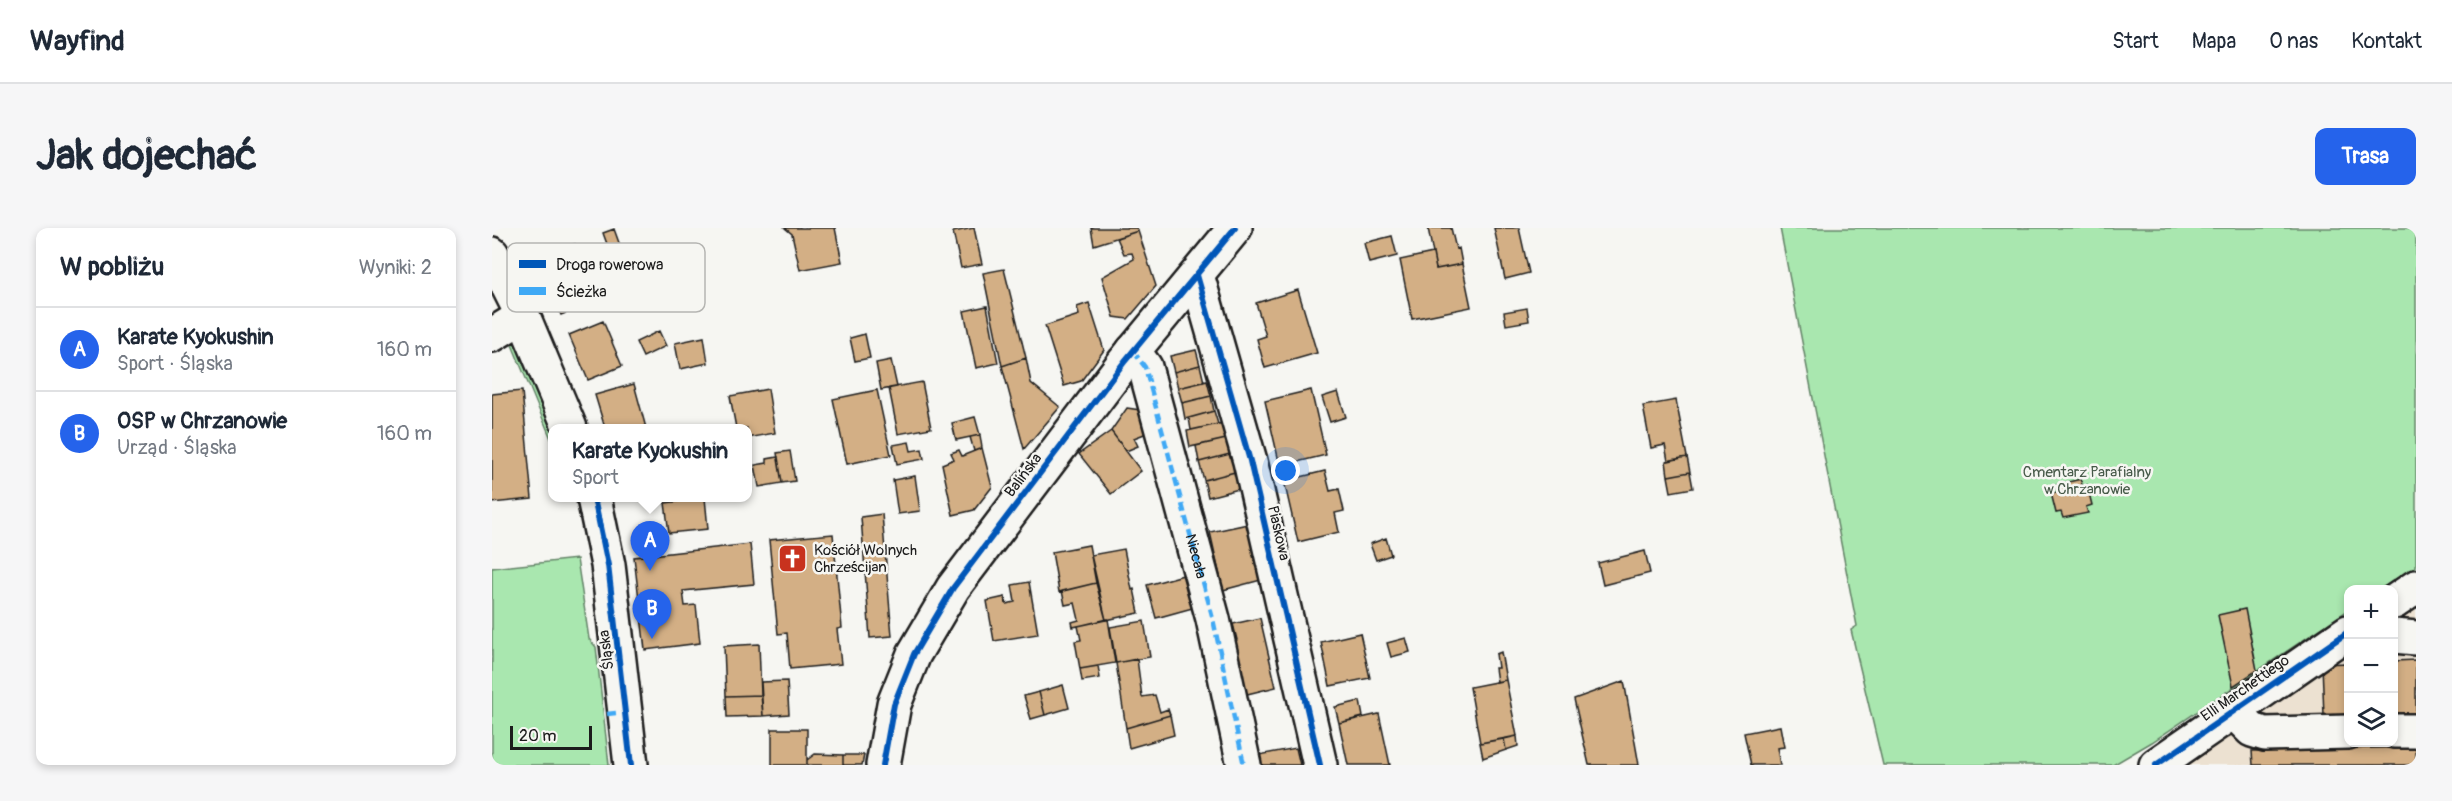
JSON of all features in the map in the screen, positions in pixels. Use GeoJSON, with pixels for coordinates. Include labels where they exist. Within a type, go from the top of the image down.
{"type":"FeatureCollection","features":[{"type":"Feature","properties":{"kind":"street","name":"Balińska"},"geometry":{"type":"LineString","coordinates":[[883,765],[894,704],[914,654],[953,588],[1133,351],[1235,228]]}},
{"type":"Feature","properties":{"kind":"street"},"geometry":{"type":"LineString","coordinates":[[492,254],[506,326],[567,424]]}},
{"type":"Feature","properties":{"kind":"street","name":"Piaskowa"},"geometry":{"type":"LineString","coordinates":[[1197,275],[1250,461],[1320,765]]}},
{"type":"Feature","properties":{"kind":"street","name":"Niecała"},"geometry":{"type":"LineString","coordinates":[[1133,351],[1145,367],[1210,607],[1244,765]]}},
{"type":"Feature","properties":{"kind":"street","name":"Śląska"},"geometry":{"type":"LineString","coordinates":[[595,502],[608,565],[631,765]]}},
{"type":"Feature","properties":{"kind":"street"},"geometry":{"type":"LineString","coordinates":[[2398,599],[2416,587]]}},
{"type":"Feature","properties":{"kind":"street","name":"Elli Marchettiego"},"geometry":{"type":"LineString","coordinates":[[2156,765],[2344,635]]}},
{"type":"Feature","properties":{"kind":"street"},"geometry":{"type":"LineString","coordinates":[[2398,636],[2416,638]]}},
{"type":"Feature","properties":{"kind":"street"},"geometry":{"type":"LineString","coordinates":[[2233,711],[2245,725],[2265,734],[2344,732]]}},
{"type":"Feature","properties":{"kind":"street"},"geometry":{"type":"LineString","coordinates":[[2398,731],[2416,731]]}},
{"type":"Feature","properties":{"kind":"shaded area"},"geometry":{"type":"Polygon","coordinates":[[[2416,609],[2416,765],[2179,765],[2344,657],[2344,747],[2398,747],[2398,621],[2416,609]]]}},
{"type":"Feature","properties":{"kind":"green space","name":"Cmentarz Parafialny w Chrzanowie"},"geometry":{"type":"Polygon","coordinates":[[[1780,228],[2416,228],[2416,567],[2387,585],[2344,585],[2344,613],[2152,742],[2113,765],[1883,765],[1851,630],[1857,626],[1780,228]]]}},
{"type":"Feature","properties":{"kind":"green space"},"geometry":{"type":"Polygon","coordinates":[[[515,334],[550,424],[548,424],[548,431],[510,340],[515,334]]]}},
{"type":"Feature","properties":{"kind":"green space"},"geometry":{"type":"Polygon","coordinates":[[[577,559],[589,639],[596,647],[609,765],[492,765],[492,568],[577,559]]]}},
{"type":"Feature","properties":{"kind":"building"},"geometry":{"type":"Polygon","coordinates":[[[785,228],[835,228],[842,262],[800,270],[792,234],[785,228]]]}},
{"type":"Feature","properties":{"kind":"building"},"geometry":{"type":"Polygon","coordinates":[[[974,228],[982,264],[961,268],[953,232],[974,228]]]}},
{"type":"Feature","properties":{"kind":"building"},"geometry":{"type":"Polygon","coordinates":[[[1091,228],[1137,228],[1138,231],[1094,245],[1091,228]]]}},
{"type":"Feature","properties":{"kind":"building"},"geometry":{"type":"Polygon","coordinates":[[[1428,228],[1451,228],[1456,249],[1459,248],[1462,264],[1436,269],[1428,228]]]}},
{"type":"Feature","properties":{"kind":"building"},"geometry":{"type":"Polygon","coordinates":[[[1494,228],[1519,228],[1529,273],[1505,279],[1494,228]]]}},
{"type":"Feature","properties":{"kind":"building"},"geometry":{"type":"Polygon","coordinates":[[[614,229],[619,243],[607,243],[603,233],[614,229]]]}},
{"type":"Feature","properties":{"kind":"building"},"geometry":{"type":"Polygon","coordinates":[[[1138,231],[1156,286],[1128,319],[1114,317],[1102,277],[1134,259],[1132,253],[1124,254],[1117,238],[1138,231]]]}},
{"type":"Feature","properties":{"kind":"building"},"geometry":{"type":"Polygon","coordinates":[[[1392,236],[1397,256],[1369,263],[1364,243],[1392,236]]]}},
{"type":"Feature","properties":{"kind":"building"},"geometry":{"type":"Polygon","coordinates":[[[1433,253],[1436,269],[1462,264],[1471,307],[1412,319],[1400,260],[1433,253]]]}},
{"type":"Feature","properties":{"kind":"building"},"geometry":{"type":"Polygon","coordinates":[[[1004,269],[1026,358],[1002,366],[983,273],[1004,269]]]}},
{"type":"Feature","properties":{"kind":"building"},"geometry":{"type":"Polygon","coordinates":[[[1298,290],[1317,353],[1265,368],[1257,339],[1266,336],[1256,303],[1298,290]]]}},
{"type":"Feature","properties":{"kind":"building"},"geometry":{"type":"Polygon","coordinates":[[[1089,303],[1104,350],[1081,381],[1064,386],[1045,326],[1079,315],[1077,307],[1089,303]]]}},
{"type":"Feature","properties":{"kind":"building"},"geometry":{"type":"Polygon","coordinates":[[[987,306],[998,363],[976,368],[964,311],[987,306]]]}},
{"type":"Feature","properties":{"kind":"building"},"geometry":{"type":"Polygon","coordinates":[[[1527,308],[1529,321],[1506,325],[1504,312],[1527,308]]]}},
{"type":"Feature","properties":{"kind":"building"},"geometry":{"type":"Polygon","coordinates":[[[603,321],[622,366],[588,380],[569,335],[603,321]]]}},
{"type":"Feature","properties":{"kind":"building"},"geometry":{"type":"Polygon","coordinates":[[[659,331],[666,346],[643,357],[636,342],[659,331]]]}},
{"type":"Feature","properties":{"kind":"building"},"geometry":{"type":"Polygon","coordinates":[[[865,334],[870,358],[855,361],[850,338],[865,334]]]}},
{"type":"Feature","properties":{"kind":"building"},"geometry":{"type":"Polygon","coordinates":[[[704,337],[708,363],[680,369],[675,343],[704,337]]]}},
{"type":"Feature","properties":{"kind":"building"},"geometry":{"type":"Polygon","coordinates":[[[1196,350],[1200,365],[1174,372],[1170,356],[1196,350]]]}},
{"type":"Feature","properties":{"kind":"building"},"geometry":{"type":"Polygon","coordinates":[[[1026,358],[1031,383],[1060,407],[1024,449],[1002,366],[1026,358]]]}},
{"type":"Feature","properties":{"kind":"building"},"geometry":{"type":"Polygon","coordinates":[[[891,360],[897,387],[881,390],[876,363],[891,360]]]}},
{"type":"Feature","properties":{"kind":"building"},"geometry":{"type":"Polygon","coordinates":[[[1200,365],[1204,382],[1178,388],[1174,372],[1200,365]]]}},
{"type":"Feature","properties":{"kind":"building"},"geometry":{"type":"Polygon","coordinates":[[[1207,381],[1211,396],[1182,403],[1178,388],[1207,381]]]}},
{"type":"Feature","properties":{"kind":"building"},"geometry":{"type":"Polygon","coordinates":[[[922,382],[931,428],[898,434],[889,388],[922,382]]]}},
{"type":"Feature","properties":{"kind":"building"},"geometry":{"type":"Polygon","coordinates":[[[634,384],[645,424],[604,424],[595,395],[634,384]]]}},
{"type":"Feature","properties":{"kind":"building"},"geometry":{"type":"Polygon","coordinates":[[[768,389],[775,433],[752,437],[752,424],[735,424],[730,396],[768,389]]]}},
{"type":"Feature","properties":{"kind":"building"},"geometry":{"type":"Polygon","coordinates":[[[877,390],[891,455],[847,464],[833,399],[877,390]]]}},
{"type":"Feature","properties":{"kind":"building"},"geometry":{"type":"Polygon","coordinates":[[[1311,390],[1326,455],[1280,466],[1265,401],[1311,390]]]}},
{"type":"Feature","properties":{"kind":"building"},"geometry":{"type":"Polygon","coordinates":[[[522,391],[532,499],[492,503],[492,394],[522,391]]]}},
{"type":"Feature","properties":{"kind":"building"},"geometry":{"type":"Polygon","coordinates":[[[1338,392],[1346,417],[1330,422],[1322,397],[1338,392]]]}},
{"type":"Feature","properties":{"kind":"building"},"geometry":{"type":"Polygon","coordinates":[[[1211,396],[1214,411],[1185,419],[1182,403],[1211,396]]]}},
{"type":"Feature","properties":{"kind":"building"},"geometry":{"type":"Polygon","coordinates":[[[1676,400],[1687,457],[1668,461],[1665,445],[1651,448],[1643,406],[1676,400]]]}},
{"type":"Feature","properties":{"kind":"building"},"geometry":{"type":"Polygon","coordinates":[[[1127,408],[1140,410],[1147,433],[1134,438],[1138,446],[1126,451],[1111,431],[1127,408]]]}},
{"type":"Feature","properties":{"kind":"building"},"geometry":{"type":"Polygon","coordinates":[[[1214,411],[1218,424],[1191,430],[1189,418],[1214,411]]]}},
{"type":"Feature","properties":{"kind":"building"},"geometry":{"type":"Polygon","coordinates":[[[975,417],[980,435],[956,440],[952,423],[975,417]]]}},
{"type":"Feature","properties":{"kind":"building"},"geometry":{"type":"Polygon","coordinates":[[[1223,423],[1226,439],[1190,447],[1187,431],[1223,423]]]}},
{"type":"Feature","properties":{"kind":"building"},"geometry":{"type":"Polygon","coordinates":[[[1111,431],[1141,471],[1111,494],[1079,454],[1111,431]]]}},
{"type":"Feature","properties":{"kind":"building"},"geometry":{"type":"Polygon","coordinates":[[[980,435],[982,448],[974,451],[970,437],[980,435]]]}},
{"type":"Feature","properties":{"kind":"building"},"geometry":{"type":"Polygon","coordinates":[[[1226,439],[1230,454],[1199,462],[1196,446],[1226,439]]]}},
{"type":"Feature","properties":{"kind":"building"},"geometry":{"type":"Polygon","coordinates":[[[909,442],[911,451],[922,449],[924,459],[897,464],[893,445],[909,442]]]}},
{"type":"Feature","properties":{"kind":"building"},"geometry":{"type":"Polygon","coordinates":[[[982,448],[992,487],[974,510],[953,515],[942,464],[954,459],[951,453],[959,450],[962,456],[982,448]]]}},
{"type":"Feature","properties":{"kind":"building"},"geometry":{"type":"Polygon","coordinates":[[[790,451],[795,481],[782,483],[777,453],[790,451]]]}},
{"type":"Feature","properties":{"kind":"building"},"geometry":{"type":"Polygon","coordinates":[[[1230,454],[1235,472],[1204,480],[1199,462],[1230,454]]]}},
{"type":"Feature","properties":{"kind":"building"},"geometry":{"type":"Polygon","coordinates":[[[778,457],[782,483],[759,487],[755,465],[767,463],[767,459],[778,457]]]}},
{"type":"Feature","properties":{"kind":"building"},"geometry":{"type":"Polygon","coordinates":[[[1687,457],[1690,472],[1668,476],[1666,461],[1687,457]]]}},
{"type":"Feature","properties":{"kind":"building"},"geometry":{"type":"Polygon","coordinates":[[[1325,471],[1330,491],[1339,489],[1344,511],[1335,513],[1339,532],[1298,542],[1284,481],[1325,471]]]}},
{"type":"Feature","properties":{"kind":"building"},"geometry":{"type":"Polygon","coordinates":[[[1235,472],[1239,489],[1208,497],[1204,480],[1235,472]]]}},
{"type":"Feature","properties":{"kind":"building"},"geometry":{"type":"Polygon","coordinates":[[[1690,472],[1693,488],[1671,492],[1668,476],[1690,472]]]}},
{"type":"Feature","properties":{"kind":"building"},"geometry":{"type":"Polygon","coordinates":[[[915,476],[920,511],[898,514],[893,480],[915,476]]]}},
{"type":"Feature","properties":{"kind":"building"},"geometry":{"type":"Polygon","coordinates":[[[2081,479],[2082,486],[2087,485],[2092,505],[2086,507],[2088,513],[2063,518],[2061,512],[2056,513],[2051,493],[2058,492],[2056,485],[2081,479]]]}},
{"type":"Feature","properties":{"kind":"building"},"geometry":{"type":"Polygon","coordinates":[[[705,502],[708,529],[669,533],[665,503],[705,502]]]}},
{"type":"Feature","properties":{"kind":"building"},"geometry":{"type":"Polygon","coordinates":[[[882,514],[892,636],[870,638],[861,517],[882,514]]]}},
{"type":"Feature","properties":{"kind":"building"},"geometry":{"type":"Polygon","coordinates":[[[1248,524],[1261,580],[1223,590],[1210,532],[1248,524]]]}},
{"type":"Feature","properties":{"kind":"building"},"geometry":{"type":"Polygon","coordinates":[[[833,534],[842,628],[837,629],[841,664],[790,669],[787,633],[778,634],[769,540],[833,534]]]}},
{"type":"Feature","properties":{"kind":"building"},"geometry":{"type":"Polygon","coordinates":[[[1386,538],[1391,555],[1376,560],[1370,544],[1386,538]]]}},
{"type":"Feature","properties":{"kind":"building"},"geometry":{"type":"Polygon","coordinates":[[[750,544],[754,584],[683,591],[685,606],[696,605],[700,643],[645,650],[634,557],[750,544]]]}},
{"type":"Feature","properties":{"kind":"building"},"geometry":{"type":"Polygon","coordinates":[[[1089,545],[1096,583],[1059,592],[1052,552],[1089,545]]]}},
{"type":"Feature","properties":{"kind":"building"},"geometry":{"type":"Polygon","coordinates":[[[1124,549],[1139,613],[1106,620],[1091,555],[1124,549]]]}},
{"type":"Feature","properties":{"kind":"building"},"geometry":{"type":"Polygon","coordinates":[[[1645,551],[1650,573],[1603,585],[1598,563],[1645,551]]]}},
{"type":"Feature","properties":{"kind":"building"},"geometry":{"type":"Polygon","coordinates":[[[1187,574],[1196,607],[1156,618],[1147,585],[1187,574]]]}},
{"type":"Feature","properties":{"kind":"building"},"geometry":{"type":"Polygon","coordinates":[[[1029,582],[1038,634],[994,641],[987,601],[1005,597],[1006,604],[1015,602],[1012,585],[1029,582]]]}},
{"type":"Feature","properties":{"kind":"building"},"geometry":{"type":"Polygon","coordinates":[[[1096,583],[1106,620],[1073,627],[1072,622],[1079,620],[1075,603],[1065,605],[1062,591],[1096,583]]]}},
{"type":"Feature","properties":{"kind":"building"},"geometry":{"type":"Polygon","coordinates":[[[2245,609],[2257,670],[2233,686],[2218,615],[2245,609]]]}},
{"type":"Feature","properties":{"kind":"building"},"geometry":{"type":"Polygon","coordinates":[[[1260,618],[1276,687],[1243,695],[1230,641],[1237,640],[1233,624],[1260,618]]]}},
{"type":"Feature","properties":{"kind":"building"},"geometry":{"type":"Polygon","coordinates":[[[1108,619],[1115,663],[1080,669],[1075,641],[1081,640],[1078,626],[1108,619]]]}},
{"type":"Feature","properties":{"kind":"building"},"geometry":{"type":"Polygon","coordinates":[[[1144,621],[1150,657],[1116,663],[1110,627],[1144,621]]]}},
{"type":"Feature","properties":{"kind":"building"},"geometry":{"type":"Polygon","coordinates":[[[1360,633],[1370,678],[1330,686],[1321,642],[1360,633]]]}},
{"type":"Feature","properties":{"kind":"building"},"geometry":{"type":"Polygon","coordinates":[[[1406,638],[1410,652],[1391,657],[1387,643],[1406,638]]]}},
{"type":"Feature","properties":{"kind":"building"},"geometry":{"type":"Polygon","coordinates":[[[759,644],[761,695],[726,696],[724,646],[759,644]]]}},
{"type":"Feature","properties":{"kind":"building"},"geometry":{"type":"Polygon","coordinates":[[[1501,652],[1506,680],[1497,682],[1496,654],[1501,652]]]}},
{"type":"Feature","properties":{"kind":"building"},"geometry":{"type":"Polygon","coordinates":[[[1137,659],[1142,697],[1155,695],[1160,712],[1168,709],[1170,715],[1126,728],[1116,663],[1137,659]]]}},
{"type":"Feature","properties":{"kind":"building"},"geometry":{"type":"Polygon","coordinates":[[[2416,660],[2416,713],[2398,714],[2398,661],[2416,660]]]}},
{"type":"Feature","properties":{"kind":"building"},"geometry":{"type":"Polygon","coordinates":[[[2344,663],[2344,715],[2324,716],[2322,664],[2344,663]]]}},
{"type":"Feature","properties":{"kind":"building"},"geometry":{"type":"Polygon","coordinates":[[[1098,666],[1100,678],[1082,681],[1080,669],[1098,666]]]}},
{"type":"Feature","properties":{"kind":"building"},"geometry":{"type":"Polygon","coordinates":[[[1506,680],[1517,736],[1480,743],[1470,687],[1506,680]]]}},
{"type":"Feature","properties":{"kind":"building"},"geometry":{"type":"Polygon","coordinates":[[[787,681],[789,714],[763,716],[761,682],[787,681]]]}},
{"type":"Feature","properties":{"kind":"building"},"geometry":{"type":"Polygon","coordinates":[[[1624,681],[1639,765],[1589,765],[1574,699],[1624,681]]]}},
{"type":"Feature","properties":{"kind":"building"},"geometry":{"type":"Polygon","coordinates":[[[1063,685],[1069,708],[1045,715],[1039,692],[1063,685]]]}},
{"type":"Feature","properties":{"kind":"building"},"geometry":{"type":"Polygon","coordinates":[[[1039,692],[1045,715],[1031,719],[1024,696],[1039,692]]]}},
{"type":"Feature","properties":{"kind":"building"},"geometry":{"type":"Polygon","coordinates":[[[761,695],[763,716],[727,717],[726,696],[761,695]]]}},
{"type":"Feature","properties":{"kind":"building"},"geometry":{"type":"Polygon","coordinates":[[[1360,701],[1363,717],[1339,723],[1335,707],[1360,701]]]}},
{"type":"Feature","properties":{"kind":"building"},"geometry":{"type":"Polygon","coordinates":[[[1379,714],[1390,765],[1348,765],[1339,723],[1379,714]]]}},
{"type":"Feature","properties":{"kind":"building"},"geometry":{"type":"Polygon","coordinates":[[[1170,715],[1174,735],[1129,748],[1126,728],[1170,715]]]}},
{"type":"Feature","properties":{"kind":"building"},"geometry":{"type":"Polygon","coordinates":[[[1780,726],[1784,747],[1777,748],[1780,765],[1751,765],[1744,733],[1780,726]]]}},
{"type":"Feature","properties":{"kind":"building"},"geometry":{"type":"Polygon","coordinates":[[[772,729],[807,729],[807,765],[772,765],[772,729]]]}},
{"type":"Feature","properties":{"kind":"building"},"geometry":{"type":"Polygon","coordinates":[[[1517,736],[1518,746],[1506,750],[1504,739],[1517,736]]]}},
{"type":"Feature","properties":{"kind":"building"},"geometry":{"type":"Polygon","coordinates":[[[1504,739],[1506,750],[1483,758],[1480,743],[1504,739]]]}},
{"type":"Feature","properties":{"kind":"building"},"geometry":{"type":"Polygon","coordinates":[[[2416,747],[2416,765],[2253,765],[2252,751],[2416,747]]]}},
{"type":"Feature","properties":{"kind":"building"},"geometry":{"type":"Polygon","coordinates":[[[1296,748],[1300,765],[1261,765],[1259,755],[1296,748]]]}},
{"type":"Feature","properties":{"kind":"building"},"geometry":{"type":"Polygon","coordinates":[[[815,754],[843,755],[843,765],[807,765],[807,760],[815,754]]]}},
{"type":"Feature","properties":{"kind":"building"},"geometry":{"type":"Polygon","coordinates":[[[843,755],[864,755],[862,765],[843,765],[843,755]]]}},
{"type":"Feature","properties":{"kind":"marked path"},"geometry":{"type":"LineString","coordinates":[[1133,351],[1145,367],[1213,619],[1244,765]]}},
{"type":"Feature","properties":{"kind":"marked path"},"geometry":{"type":"LineString","coordinates":[[607,714],[625,712]]}},
{"type":"Feature","properties":{"kind":"cycle path"},"geometry":{"type":"LineString","coordinates":[[883,765],[894,704],[914,654],[953,588],[1125,361],[1235,228]]}},
{"type":"Feature","properties":{"kind":"cycle path"},"geometry":{"type":"LineString","coordinates":[[1197,275],[1250,461],[1320,765]]}},
{"type":"Feature","properties":{"kind":"cycle path"},"geometry":{"type":"LineString","coordinates":[[595,502],[608,565],[631,765]]}},
{"type":"Feature","properties":{"kind":"cycle path"},"geometry":{"type":"LineString","coordinates":[[2156,765],[2344,635]]}},
{"type":"Feature","properties":{"kind":"place","name":"Kościół Wolnych Chrześcijan"},"geometry":{"type":"Point","coordinates":[793,559]}},
{"type":"Feature","properties":{"kind":"place","name":"Karate Kyokushin"},"geometry":{"type":"Point","coordinates":[650,571]}},
{"type":"Feature","properties":{"kind":"place","name":"OSP w Chrzanowie"},"geometry":{"type":"Point","coordinates":[652,639]}}]}
